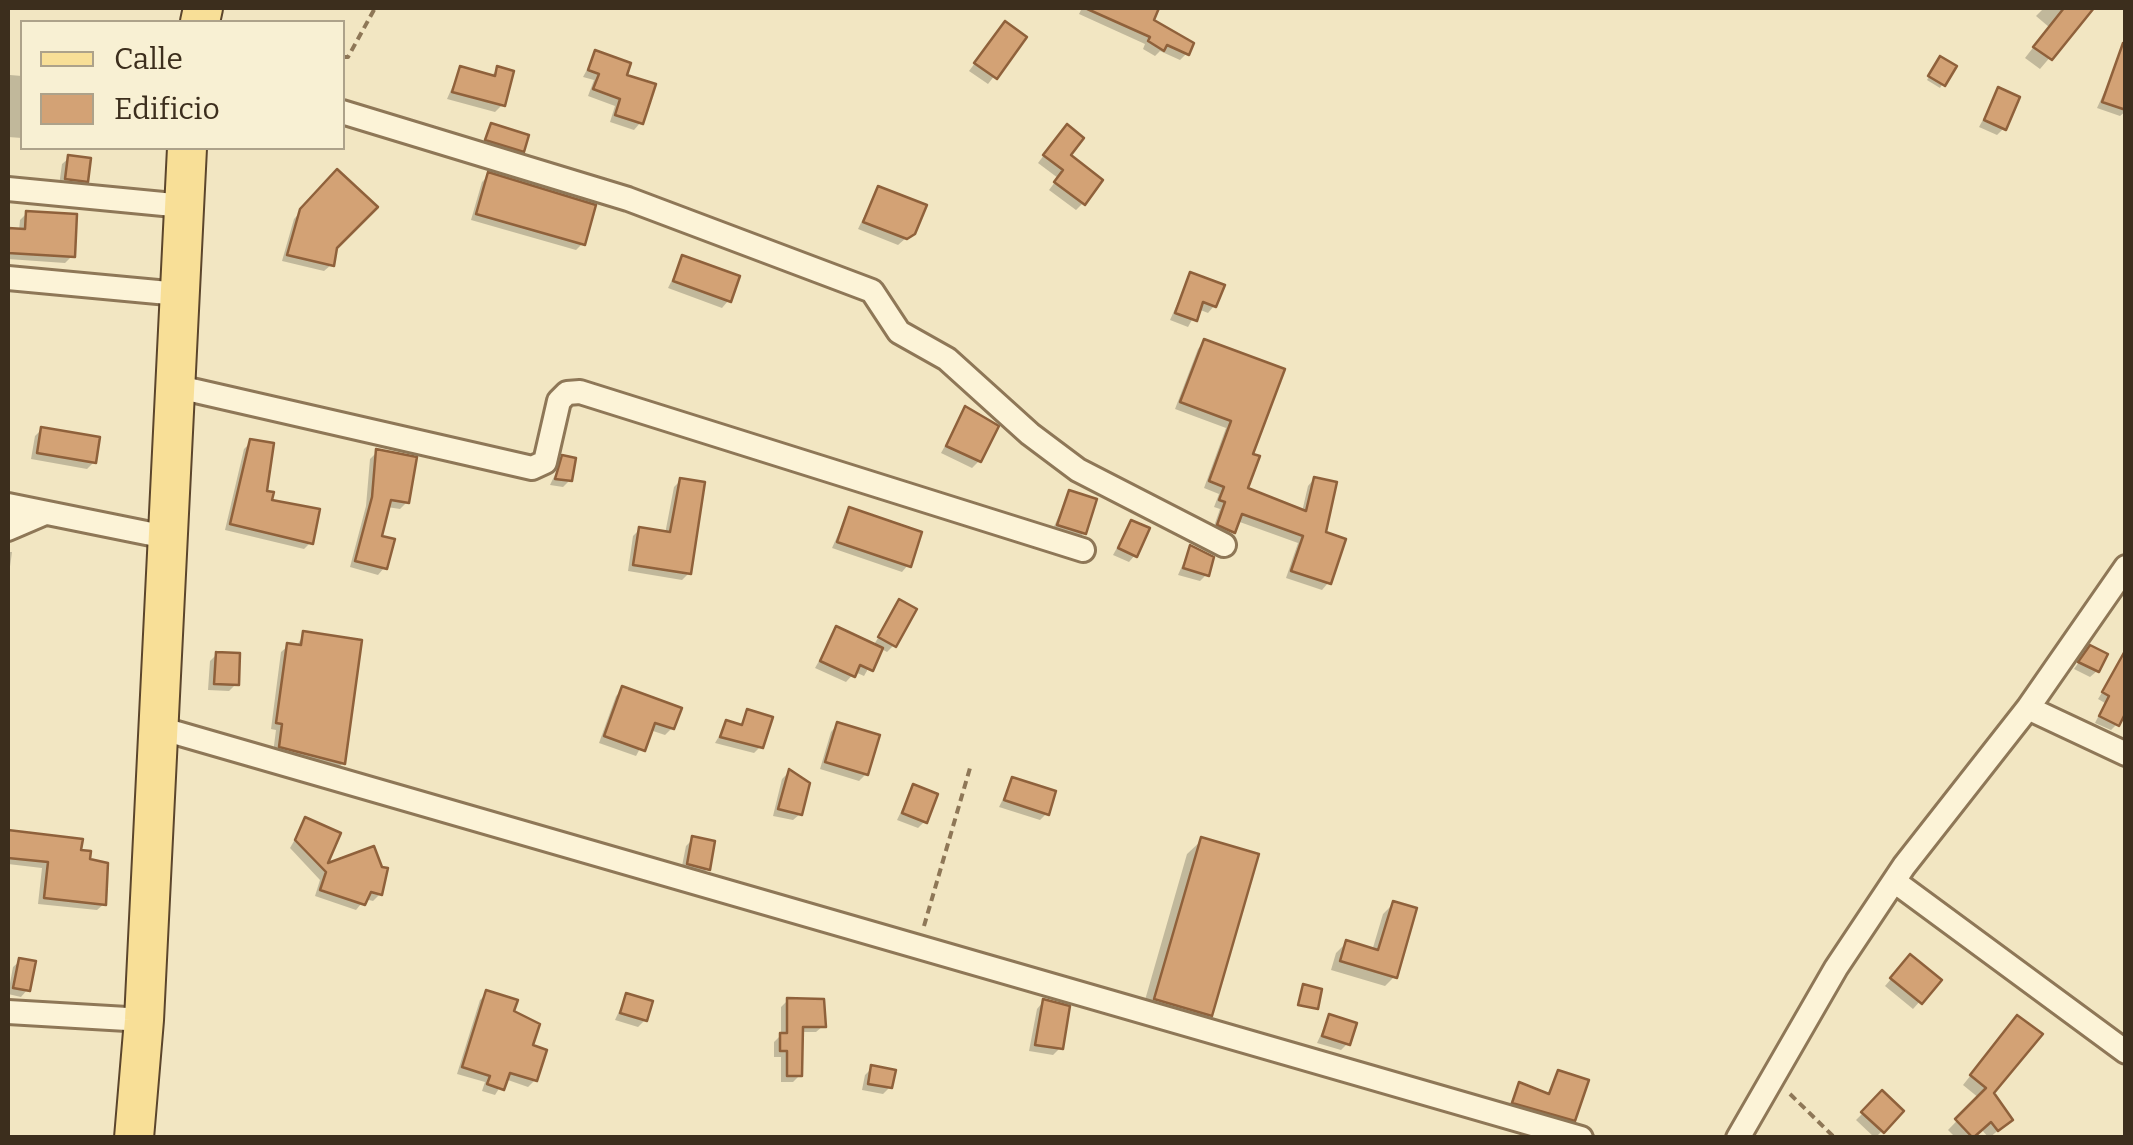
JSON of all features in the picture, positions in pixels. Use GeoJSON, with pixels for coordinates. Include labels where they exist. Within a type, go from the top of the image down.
{"type":"FeatureCollection","features":[{"type":"Feature","properties":{"kind":"main road"},"geometry":{"type":"LineString","coordinates":[[134,1138],[144,1020],[188,150]]}},
{"type":"Feature","properties":{"kind":"street"},"geometry":{"type":"LineString","coordinates":[[345,113],[628,199],[872,291],[899,332],[946,358],[1030,434],[1078,470],[1224,545]]}},
{"type":"Feature","properties":{"kind":"street"},"geometry":{"type":"LineString","coordinates":[[8,189],[184,206]]}},
{"type":"Feature","properties":{"kind":"street"},"geometry":{"type":"LineString","coordinates":[[8,278],[180,294]]}},
{"type":"Feature","properties":{"kind":"street"},"geometry":{"type":"LineString","coordinates":[[174,386],[532,468],[544,462],[558,402],[567,393],[580,392],[1083,550]]}},
{"type":"Feature","properties":{"kind":"street"},"geometry":{"type":"LineString","coordinates":[[8,505],[166,537]]}},
{"type":"Feature","properties":{"kind":"street"},"geometry":{"type":"LineString","coordinates":[[8,528],[44,514]]}},
{"type":"Feature","properties":{"kind":"street"},"geometry":{"type":"LineString","coordinates":[[1738,1138],[1894,881],[2028,708],[2126,567]]}},
{"type":"Feature","properties":{"kind":"street"},"geometry":{"type":"LineString","coordinates":[[2028,708],[2126,754]]}},
{"type":"Feature","properties":{"kind":"street"},"geometry":{"type":"LineString","coordinates":[[156,727],[1581,1138]]}},
{"type":"Feature","properties":{"kind":"street"},"geometry":{"type":"LineString","coordinates":[[1894,881],[2126,1052]]}},
{"type":"Feature","properties":{"kind":"street"},"geometry":{"type":"LineString","coordinates":[[8,1012],[144,1020]]}},
{"type":"Feature","properties":{"kind":"path"},"geometry":{"type":"LineString","coordinates":[[345,56],[375,8]]}},
{"type":"Feature","properties":{"kind":"path"},"geometry":{"type":"LineString","coordinates":[[920,945],[970,768]]}},
{"type":"Feature","properties":{"kind":"path"},"geometry":{"type":"LineString","coordinates":[[1773,1076],[1835,1138]]}},
{"type":"Feature","properties":{"kind":"building"},"geometry":{"type":"Polygon","coordinates":[[[1085,8],[1159,8],[1154,20],[1194,43],[1189,55],[1167,45],[1164,51],[1148,41],[1150,37],[1085,8]]]}},
{"type":"Feature","properties":{"kind":"building"},"geometry":{"type":"Polygon","coordinates":[[[2064,8],[2094,8],[2052,60],[2033,47],[2064,8]]]}},
{"type":"Feature","properties":{"kind":"building"},"geometry":{"type":"Polygon","coordinates":[[[1005,21],[1027,37],[997,79],[974,63],[1005,21]]]}},
{"type":"Feature","properties":{"kind":"building"},"geometry":{"type":"Polygon","coordinates":[[[2123,43],[2126,44],[2126,110],[2102,102],[2123,43]]]}},
{"type":"Feature","properties":{"kind":"building"},"geometry":{"type":"Polygon","coordinates":[[[595,50],[631,63],[627,75],[656,84],[643,124],[615,115],[620,99],[593,89],[599,74],[588,70],[595,50]]]}},
{"type":"Feature","properties":{"kind":"building"},"geometry":{"type":"Polygon","coordinates":[[[1940,56],[1957,66],[1945,86],[1928,76],[1940,56]]]}},
{"type":"Feature","properties":{"kind":"building"},"geometry":{"type":"Polygon","coordinates":[[[460,66],[495,76],[497,66],[514,71],[505,106],[452,92],[460,66]]]}},
{"type":"Feature","properties":{"kind":"building"},"geometry":{"type":"Polygon","coordinates":[[[1998,87],[2020,97],[2006,130],[1984,120],[1998,87]]]}},
{"type":"Feature","properties":{"kind":"building"},"geometry":{"type":"Polygon","coordinates":[[[491,123],[529,135],[524,152],[485,140],[491,123]]]}},
{"type":"Feature","properties":{"kind":"building"},"geometry":{"type":"Polygon","coordinates":[[[1067,124],[1084,138],[1071,155],[1103,180],[1085,205],[1054,182],[1063,170],[1043,155],[1067,124]]]}},
{"type":"Feature","properties":{"kind":"building"},"geometry":{"type":"Polygon","coordinates":[[[68,155],[91,158],[88,182],[65,179],[68,155]]]}},
{"type":"Feature","properties":{"kind":"building"},"geometry":{"type":"Polygon","coordinates":[[[337,169],[378,207],[337,248],[334,266],[287,255],[300,209],[337,169]]]}},
{"type":"Feature","properties":{"kind":"building"},"geometry":{"type":"Polygon","coordinates":[[[488,172],[596,205],[585,245],[476,214],[488,172]]]}},
{"type":"Feature","properties":{"kind":"building"},"geometry":{"type":"Polygon","coordinates":[[[878,186],[927,205],[915,234],[907,239],[863,222],[878,186]]]}},
{"type":"Feature","properties":{"kind":"building"},"geometry":{"type":"Polygon","coordinates":[[[26,211],[77,214],[75,257],[8,253],[8,228],[25,229],[26,211]]]}},
{"type":"Feature","properties":{"kind":"building"},"geometry":{"type":"Polygon","coordinates":[[[682,255],[740,276],[731,302],[673,281],[682,255]]]}},
{"type":"Feature","properties":{"kind":"building"},"geometry":{"type":"Polygon","coordinates":[[[1190,272],[1225,285],[1216,307],[1203,302],[1197,321],[1175,313],[1190,272]]]}},
{"type":"Feature","properties":{"kind":"building"},"geometry":{"type":"Polygon","coordinates":[[[1204,339],[1285,369],[1253,454],[1260,456],[1248,488],[1306,511],[1314,477],[1337,482],[1326,532],[1346,539],[1331,584],[1291,571],[1303,536],[1242,514],[1235,533],[1217,525],[1225,502],[1219,500],[1224,487],[1209,481],[1231,421],[1180,402],[1204,339]]]}},
{"type":"Feature","properties":{"kind":"building"},"geometry":{"type":"Polygon","coordinates":[[[965,406],[999,426],[981,462],[946,446],[965,406]]]}},
{"type":"Feature","properties":{"kind":"building"},"geometry":{"type":"Polygon","coordinates":[[[41,427],[100,437],[96,463],[37,453],[41,427]]]}},
{"type":"Feature","properties":{"kind":"building"},"geometry":{"type":"Polygon","coordinates":[[[250,439],[274,443],[267,491],[274,492],[272,500],[320,509],[313,544],[230,524],[250,439]]]}},
{"type":"Feature","properties":{"kind":"building"},"geometry":{"type":"Polygon","coordinates":[[[376,449],[417,457],[409,503],[391,500],[382,536],[395,539],[387,569],[355,561],[372,497],[376,449]]]}},
{"type":"Feature","properties":{"kind":"building"},"geometry":{"type":"Polygon","coordinates":[[[562,455],[576,458],[572,481],[555,479],[562,455]]]}},
{"type":"Feature","properties":{"kind":"building"},"geometry":{"type":"Polygon","coordinates":[[[680,478],[705,482],[691,574],[633,565],[639,527],[670,532],[680,478]]]}},
{"type":"Feature","properties":{"kind":"building"},"geometry":{"type":"Polygon","coordinates":[[[1069,490],[1097,499],[1086,534],[1057,525],[1069,490]]]}},
{"type":"Feature","properties":{"kind":"building"},"geometry":{"type":"Polygon","coordinates":[[[849,507],[922,532],[911,567],[837,542],[849,507]]]}},
{"type":"Feature","properties":{"kind":"building"},"geometry":{"type":"Polygon","coordinates":[[[1131,520],[1150,528],[1137,557],[1118,548],[1131,520]]]}},
{"type":"Feature","properties":{"kind":"building"},"geometry":{"type":"Polygon","coordinates":[[[1190,545],[1214,557],[1209,576],[1183,568],[1190,545]]]}},
{"type":"Feature","properties":{"kind":"building"},"geometry":{"type":"Polygon","coordinates":[[[899,599],[917,609],[896,647],[878,637],[899,599]]]}},
{"type":"Feature","properties":{"kind":"building"},"geometry":{"type":"Polygon","coordinates":[[[836,626],[883,648],[873,671],[860,665],[855,677],[820,661],[836,626]]]}},
{"type":"Feature","properties":{"kind":"building"},"geometry":{"type":"Polygon","coordinates":[[[303,631],[362,640],[345,764],[279,747],[282,724],[276,723],[287,643],[301,645],[303,631]]]}},
{"type":"Feature","properties":{"kind":"building"},"geometry":{"type":"Polygon","coordinates":[[[2090,645],[2108,654],[2099,672],[2078,662],[2090,645]]]}},
{"type":"Feature","properties":{"kind":"building"},"geometry":{"type":"Polygon","coordinates":[[[2126,649],[2126,712],[2119,726],[2099,716],[2109,696],[2102,692],[2126,649]]]}},
{"type":"Feature","properties":{"kind":"building"},"geometry":{"type":"Polygon","coordinates":[[[216,652],[240,653],[239,685],[214,684],[216,652]]]}},
{"type":"Feature","properties":{"kind":"building"},"geometry":{"type":"Polygon","coordinates":[[[622,686],[682,708],[674,729],[655,723],[645,751],[604,736],[622,686]]]}},
{"type":"Feature","properties":{"kind":"building"},"geometry":{"type":"Polygon","coordinates":[[[747,709],[773,717],[763,748],[720,737],[726,720],[742,725],[747,709]]]}},
{"type":"Feature","properties":{"kind":"building"},"geometry":{"type":"Polygon","coordinates":[[[837,722],[880,735],[868,775],[825,762],[837,722]]]}},
{"type":"Feature","properties":{"kind":"building"},"geometry":{"type":"Polygon","coordinates":[[[789,769],[810,783],[802,815],[778,809],[789,769]]]}},
{"type":"Feature","properties":{"kind":"building"},"geometry":{"type":"Polygon","coordinates":[[[1012,777],[1056,791],[1049,815],[1004,800],[1012,777]]]}},
{"type":"Feature","properties":{"kind":"building"},"geometry":{"type":"Polygon","coordinates":[[[913,784],[938,794],[927,823],[902,813],[913,784]]]}},
{"type":"Feature","properties":{"kind":"building"},"geometry":{"type":"Polygon","coordinates":[[[305,817],[341,833],[328,863],[374,846],[382,867],[388,868],[382,895],[371,892],[365,905],[320,890],[326,872],[295,840],[305,817]]]}},
{"type":"Feature","properties":{"kind":"building"},"geometry":{"type":"Polygon","coordinates":[[[8,830],[83,839],[81,850],[91,851],[90,859],[108,863],[106,905],[44,898],[48,862],[8,858],[8,830]]]}},
{"type":"Feature","properties":{"kind":"building"},"geometry":{"type":"Polygon","coordinates":[[[692,836],[715,841],[710,870],[687,864],[692,836]]]}},
{"type":"Feature","properties":{"kind":"building"},"geometry":{"type":"Polygon","coordinates":[[[1201,837],[1259,854],[1212,1016],[1154,999],[1201,837]]]}},
{"type":"Feature","properties":{"kind":"building"},"geometry":{"type":"Polygon","coordinates":[[[1393,901],[1417,908],[1397,978],[1340,961],[1346,940],[1378,950],[1393,901]]]}},
{"type":"Feature","properties":{"kind":"building"},"geometry":{"type":"Polygon","coordinates":[[[1910,954],[1942,980],[1922,1004],[1890,978],[1910,954]]]}},
{"type":"Feature","properties":{"kind":"building"},"geometry":{"type":"Polygon","coordinates":[[[19,958],[36,961],[30,991],[13,988],[19,958]]]}},
{"type":"Feature","properties":{"kind":"building"},"geometry":{"type":"Polygon","coordinates":[[[1303,984],[1322,989],[1318,1009],[1298,1005],[1303,984]]]}},
{"type":"Feature","properties":{"kind":"building"},"geometry":{"type":"Polygon","coordinates":[[[486,990],[518,1000],[514,1011],[540,1024],[533,1045],[547,1050],[537,1081],[510,1073],[504,1090],[487,1084],[490,1076],[462,1067],[486,990]]]}},
{"type":"Feature","properties":{"kind":"building"},"geometry":{"type":"Polygon","coordinates":[[[626,993],[653,1001],[647,1021],[620,1013],[626,993]]]}},
{"type":"Feature","properties":{"kind":"building"},"geometry":{"type":"Polygon","coordinates":[[[787,998],[824,999],[826,1027],[803,1027],[802,1076],[787,1076],[787,1051],[780,1051],[780,1033],[787,1033],[787,998]]]}},
{"type":"Feature","properties":{"kind":"building"},"geometry":{"type":"Polygon","coordinates":[[[1043,999],[1070,1006],[1063,1049],[1035,1045],[1043,999]]]}},
{"type":"Feature","properties":{"kind":"building"},"geometry":{"type":"Polygon","coordinates":[[[1329,1014],[1357,1023],[1350,1045],[1322,1036],[1329,1014]]]}},
{"type":"Feature","properties":{"kind":"building"},"geometry":{"type":"Polygon","coordinates":[[[2017,1015],[2043,1034],[1994,1093],[2013,1120],[1998,1131],[1991,1122],[1973,1138],[1955,1119],[1986,1088],[1970,1075],[2017,1015]]]}},
{"type":"Feature","properties":{"kind":"building"},"geometry":{"type":"Polygon","coordinates":[[[871,1065],[896,1070],[892,1088],[868,1084],[871,1065]]]}},
{"type":"Feature","properties":{"kind":"building"},"geometry":{"type":"Polygon","coordinates":[[[1558,1070],[1589,1080],[1575,1121],[1512,1103],[1519,1082],[1549,1094],[1558,1070]]]}},
{"type":"Feature","properties":{"kind":"building"},"geometry":{"type":"Polygon","coordinates":[[[1882,1090],[1904,1111],[1884,1133],[1861,1112],[1882,1090]]]}}]}
